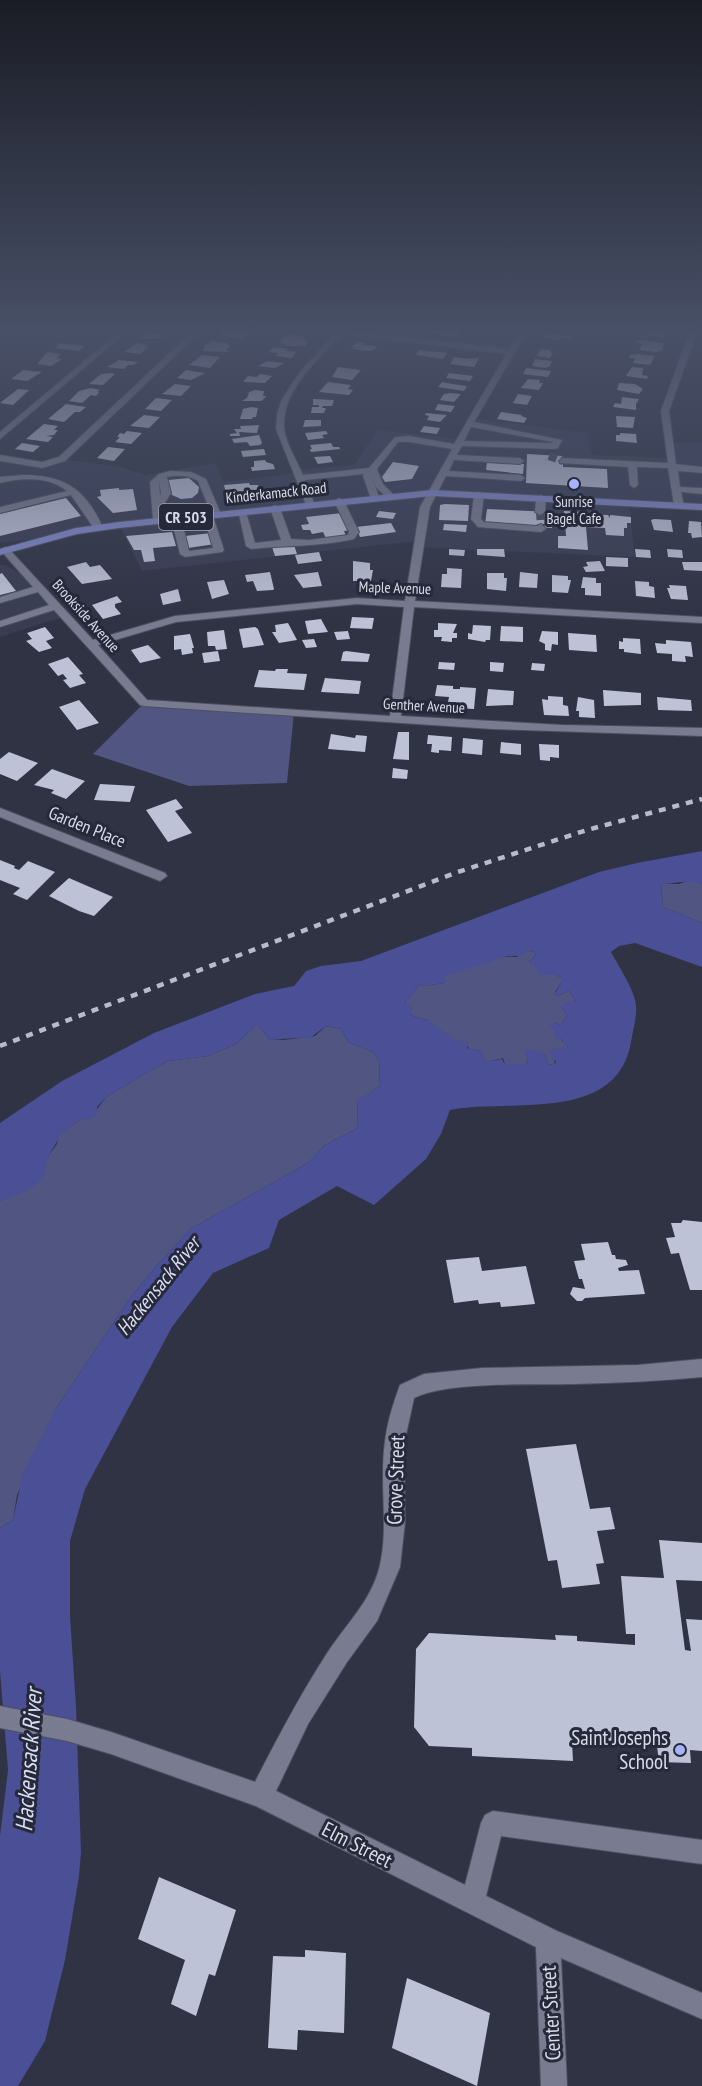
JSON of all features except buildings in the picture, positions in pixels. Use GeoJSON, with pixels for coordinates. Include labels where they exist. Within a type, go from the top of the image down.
{"type":"FeatureCollection","features":[{"type":"Feature","properties":{"kind":"main road","name":"Kinderkamack Road"},"geometry":{"type":"LineString","coordinates":[[2,551],[46,538],[98,528],[374,497],[432,493],[702,507]]}},
{"type":"Feature","properties":{"kind":"street"},"geometry":{"type":"LineString","coordinates":[[0,458],[42,465],[62,459],[95,427]]}},
{"type":"Feature","properties":{"kind":"street"},"geometry":{"type":"LineString","coordinates":[[280,427],[310,505]]}},
{"type":"Feature","properties":{"kind":"street"},"geometry":{"type":"LineString","coordinates":[[395,720],[421,522],[432,493],[467,427]]}},
{"type":"Feature","properties":{"kind":"street"},"geometry":{"type":"LineString","coordinates":[[374,497],[367,476],[374,470],[392,444],[399,439],[550,451],[558,440],[486,427]]}},
{"type":"Feature","properties":{"kind":"street"},"geometry":{"type":"LineString","coordinates":[[666,427],[679,505]]}},
{"type":"Feature","properties":{"kind":"street"},"geometry":{"type":"LineString","coordinates":[[481,445],[489,428]]}},
{"type":"Feature","properties":{"kind":"street"},"geometry":{"type":"LineString","coordinates":[[452,457],[520,461]]}},
{"type":"Feature","properties":{"kind":"street"},"geometry":{"type":"LineString","coordinates":[[478,475],[480,459]]}},
{"type":"Feature","properties":{"kind":"street"},"geometry":{"type":"LineString","coordinates":[[562,461],[702,470]]}},
{"type":"Feature","properties":{"kind":"street"},"geometry":{"type":"LineString","coordinates":[[632,464],[634,485]]}},
{"type":"Feature","properties":{"kind":"street"},"geometry":{"type":"LineString","coordinates":[[299,478],[374,470]]}},
{"type":"Feature","properties":{"kind":"street"},"geometry":{"type":"LineString","coordinates":[[374,470],[380,485],[390,496]]}},
{"type":"Feature","properties":{"kind":"street"},"geometry":{"type":"LineString","coordinates":[[158,520],[156,510],[166,494],[162,476],[185,473],[199,477],[202,480],[212,515],[219,550],[185,554],[176,518]]}},
{"type":"Feature","properties":{"kind":"street"},"geometry":{"type":"LineString","coordinates":[[443,473],[521,478]]}},
{"type":"Feature","properties":{"kind":"street"},"geometry":{"type":"LineString","coordinates":[[0,480],[20,477],[63,483],[94,516],[98,528]]}},
{"type":"Feature","properties":{"kind":"street"},"geometry":{"type":"LineString","coordinates":[[677,489],[702,491]]}},
{"type":"Feature","properties":{"kind":"street"},"geometry":{"type":"LineString","coordinates":[[0,510],[72,492]]}},
{"type":"Feature","properties":{"kind":"street"},"geometry":{"type":"LineString","coordinates":[[479,495],[476,519],[481,525],[541,529],[541,527]]}},
{"type":"Feature","properties":{"kind":"street"},"geometry":{"type":"LineString","coordinates":[[540,512],[541,498]]}},
{"type":"Feature","properties":{"kind":"street"},"geometry":{"type":"LineString","coordinates":[[241,512],[251,546],[286,542],[309,543],[351,537],[354,532],[339,501]]}},
{"type":"Feature","properties":{"kind":"street"},"geometry":{"type":"LineString","coordinates":[[275,508],[286,542]]}},
{"type":"Feature","properties":{"kind":"street","name":"Brookside Avenue"},"geometry":{"type":"LineString","coordinates":[[2,551],[40,588],[144,703]]}},
{"type":"Feature","properties":{"kind":"street"},"geometry":{"type":"LineString","coordinates":[[0,600],[40,588]]}},
{"type":"Feature","properties":{"kind":"street","name":"Maple Avenue"},"geometry":{"type":"LineString","coordinates":[[91,644],[164,622],[192,617],[357,601],[702,620]]}},
{"type":"Feature","properties":{"kind":"street"},"geometry":{"type":"LineString","coordinates":[[0,624],[56,606]]}},
{"type":"Feature","properties":{"kind":"street","name":"Genther Avenue"},"geometry":{"type":"LineString","coordinates":[[144,703],[599,731],[702,732]]}},
{"type":"Feature","properties":{"kind":"street","name":"Garden Place"},"geometry":{"type":"LineString","coordinates":[[0,812],[160,876]]}},
{"type":"Feature","properties":{"kind":"street","name":"Grove Street"},"geometry":{"type":"LineString","coordinates":[[261,1796],[300,1716],[339,1654],[370,1614],[390,1567],[395,1522],[394,1444],[400,1412],[407,1392],[424,1383],[482,1377],[638,1374],[702,1368]]}},
{"type":"Feature","properties":{"kind":"street","name":"Elm Street"},"geometry":{"type":"LineString","coordinates":[[0,1717],[100,1739],[261,1796],[548,1940],[702,2006]]}},
{"type":"Feature","properties":{"kind":"street"},"geometry":{"type":"LineString","coordinates":[[472,1903],[493,1822],[702,1852]]}},
{"type":"Feature","properties":{"kind":"street","name":"Center Street"},"geometry":{"type":"LineString","coordinates":[[548,1940],[554,2086]]}},
{"type":"Feature","properties":{"kind":"shaded area"},"geometry":{"type":"Polygon","coordinates":[[[467,427],[544,427],[587,433],[592,455],[671,458],[669,442],[702,443],[702,507],[629,503],[635,557],[417,547],[418,541],[142,571],[119,525],[46,538],[0,543],[0,458],[32,464],[62,459],[120,467],[145,475],[216,463],[223,482],[296,473],[296,470],[354,465],[378,430],[461,439],[467,427]]]}},
{"type":"Feature","properties":{"kind":"shaded area"},"geometry":{"type":"Polygon","coordinates":[[[0,565],[5,565],[32,580],[66,616],[0,637],[0,565]]]}},
{"type":"Feature","properties":{"kind":"shaded area"},"geometry":{"type":"Polygon","coordinates":[[[144,703],[294,713],[287,783],[189,786],[93,754],[144,703]]]}},
{"type":"Feature","properties":{"kind":"shaded area"},"geometry":{"type":"Polygon","coordinates":[[[690,880],[702,884],[702,923],[663,907],[661,884],[679,884],[690,880]]]}},
{"type":"Feature","properties":{"kind":"shaded area"},"geometry":{"type":"Polygon","coordinates":[[[528,951],[536,955],[529,962],[536,966],[539,974],[557,975],[561,978],[561,983],[555,992],[557,996],[569,991],[576,1001],[562,1008],[567,1015],[561,1025],[554,1023],[555,1033],[568,1046],[567,1049],[556,1048],[554,1065],[548,1064],[545,1054],[526,1053],[528,1062],[525,1064],[505,1064],[503,1058],[486,1062],[480,1051],[470,1049],[450,1039],[427,1020],[410,1015],[412,1008],[405,1004],[406,1001],[420,984],[424,986],[444,983],[442,966],[452,958],[517,957],[528,951]]]}},
{"type":"Feature","properties":{"kind":"shaded area"},"geometry":{"type":"Polygon","coordinates":[[[255,1026],[259,1026],[269,1039],[284,1040],[315,1036],[326,1026],[341,1029],[348,1042],[373,1052],[379,1060],[380,1086],[357,1101],[358,1128],[325,1145],[308,1163],[192,1228],[159,1263],[130,1298],[57,1407],[17,1495],[13,1520],[0,1528],[0,1201],[44,1173],[48,1156],[57,1144],[59,1134],[81,1119],[90,1119],[106,1097],[168,1061],[208,1056],[236,1044],[255,1026]]]}},
{"type":"Feature","properties":{"kind":"water"},"geometry":{"type":"Polygon","coordinates":[[[702,851],[702,884],[687,882],[661,884],[663,907],[702,923],[702,967],[635,943],[619,946],[611,952],[636,1005],[631,1042],[622,1068],[605,1086],[583,1097],[557,1103],[450,1110],[441,1134],[426,1159],[374,1205],[337,1186],[279,1220],[269,1248],[213,1273],[172,1327],[85,1489],[70,1541],[70,1616],[81,1852],[79,1876],[65,1960],[45,2041],[18,2086],[0,2086],[0,1836],[8,1770],[0,1671],[0,1528],[13,1520],[23,1473],[57,1407],[130,1298],[192,1228],[308,1163],[325,1145],[358,1128],[357,1100],[380,1086],[379,1060],[373,1052],[348,1042],[341,1029],[326,1026],[310,1038],[269,1039],[259,1026],[255,1026],[236,1044],[208,1056],[168,1061],[106,1097],[97,1107],[97,1115],[90,1119],[81,1119],[60,1134],[48,1157],[44,1174],[35,1185],[25,1192],[0,1201],[0,1123],[62,1081],[154,1033],[255,994],[294,986],[306,971],[321,966],[361,961],[599,872],[702,851]],[[528,951],[520,956],[495,956],[481,960],[452,958],[442,966],[446,982],[424,986],[420,984],[406,1001],[405,1003],[413,1008],[410,1015],[430,1021],[454,1039],[468,1042],[467,1048],[480,1051],[486,1061],[501,1058],[505,1064],[525,1064],[528,1062],[525,1051],[530,1049],[545,1054],[548,1064],[554,1065],[556,1061],[552,1059],[550,1051],[559,1047],[567,1049],[568,1046],[563,1043],[563,1040],[555,1037],[551,1022],[561,1025],[567,1015],[562,1008],[563,1005],[566,1002],[576,1001],[569,991],[554,995],[561,983],[561,978],[557,975],[539,975],[536,967],[529,962],[536,955],[528,951]]]}},
{"type":"Feature","properties":{"kind":"waterway","name":"Hackensack River"},"geometry":{"type":"LineString","coordinates":[[396,979],[510,942]]}},
{"type":"Feature","properties":{"kind":"tunnel"},"geometry":{"type":"LineString","coordinates":[[549,456],[563,461]]}},
{"type":"Feature","properties":{"kind":"tunnel"},"geometry":{"type":"LineString","coordinates":[[540,512],[541,527]]}},
{"type":"Feature","properties":{"kind":"railway"},"geometry":{"type":"LineString","coordinates":[[0,1046],[458,872],[587,830],[702,799]]}},
{"type":"Feature","properties":{"kind":"place","name":"Sunrise Bagel Cafe"},"geometry":{"type":"Point","coordinates":[574,484]}},
{"type":"Feature","properties":{"kind":"place","name":"Saint Josephs School"},"geometry":{"type":"Point","coordinates":[680,1750]}}]}
